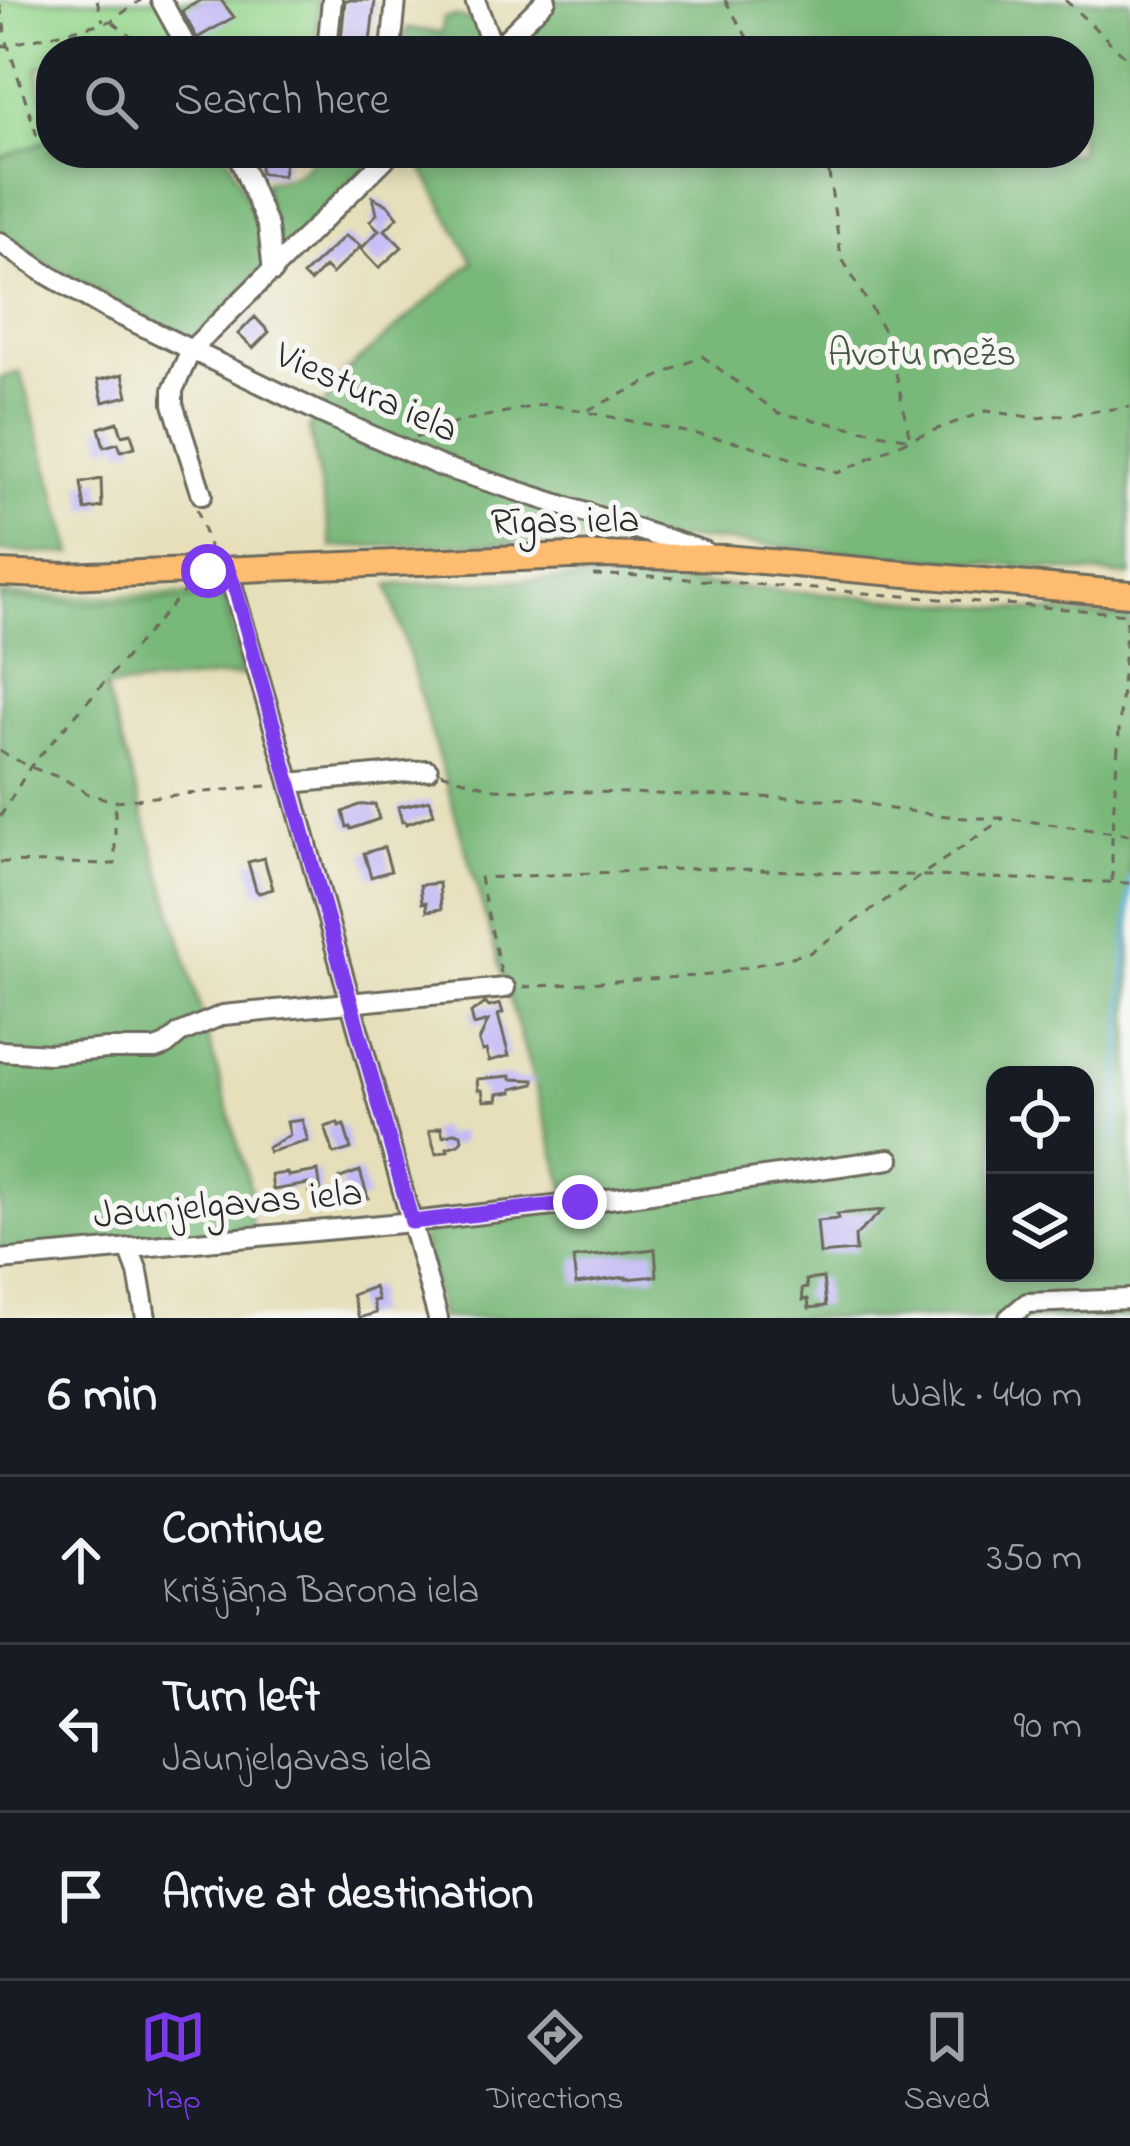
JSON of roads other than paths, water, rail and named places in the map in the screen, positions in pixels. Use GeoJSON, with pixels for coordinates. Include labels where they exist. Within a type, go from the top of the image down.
{"type":"FeatureCollection","features":[{"type":"Feature","properties":{"kind":"main road","name":"Rīgas iela"},"geometry":{"type":"LineString","coordinates":[[0,573],[65,576],[598,556],[726,559],[1129,607]]}},
{"type":"Feature","properties":{"kind":"street"},"geometry":{"type":"LineString","coordinates":[[161,0],[181,36]]}},
{"type":"Feature","properties":{"kind":"street"},"geometry":{"type":"LineString","coordinates":[[328,36],[332,0]]}},
{"type":"Feature","properties":{"kind":"street"},"geometry":{"type":"LineString","coordinates":[[392,36],[396,0]]}},
{"type":"Feature","properties":{"kind":"street"},"geometry":{"type":"LineString","coordinates":[[475,0],[488,36]]}},
{"type":"Feature","properties":{"kind":"street"},"geometry":{"type":"LineString","coordinates":[[509,36],[546,0]]}},
{"type":"Feature","properties":{"kind":"street"},"geometry":{"type":"LineString","coordinates":[[243,168],[268,227],[273,272]]}},
{"type":"Feature","properties":{"kind":"street"},"geometry":{"type":"LineString","coordinates":[[202,495],[173,404],[173,390],[191,350],[376,168]]}},
{"type":"Feature","properties":{"kind":"street","name":"Viestura iela"},"geometry":{"type":"LineString","coordinates":[[0,242],[107,309],[395,446],[496,486],[726,559]]}},
{"type":"Feature","properties":{"kind":"street"},"geometry":{"type":"LineString","coordinates":[[228,570],[438,1318]]}},
{"type":"Feature","properties":{"kind":"street"},"geometry":{"type":"LineString","coordinates":[[290,783],[428,770]]}},
{"type":"Feature","properties":{"kind":"street"},"geometry":{"type":"LineString","coordinates":[[0,1051],[49,1054],[155,1049],[223,1016],[505,988]]}},
{"type":"Feature","properties":{"kind":"street","name":"Jaunjelgavas iela"},"geometry":{"type":"LineString","coordinates":[[0,1260],[412,1222],[890,1159]]}},
{"type":"Feature","properties":{"kind":"street"},"geometry":{"type":"LineString","coordinates":[[129,1248],[146,1318]]}},
{"type":"Feature","properties":{"kind":"street"},"geometry":{"type":"LineString","coordinates":[[1009,1318],[1027,1303],[1130,1299]]}},
{"type":"Feature","properties":{"kind":"waterway"},"geometry":{"type":"LineString","coordinates":[[1116,1142],[1130,878]]}},
{"type":"Feature","properties":{"kind":"park label","name":"Avotu mežs"},"geometry":{"type":"Point","coordinates":[922,355]}}]}
